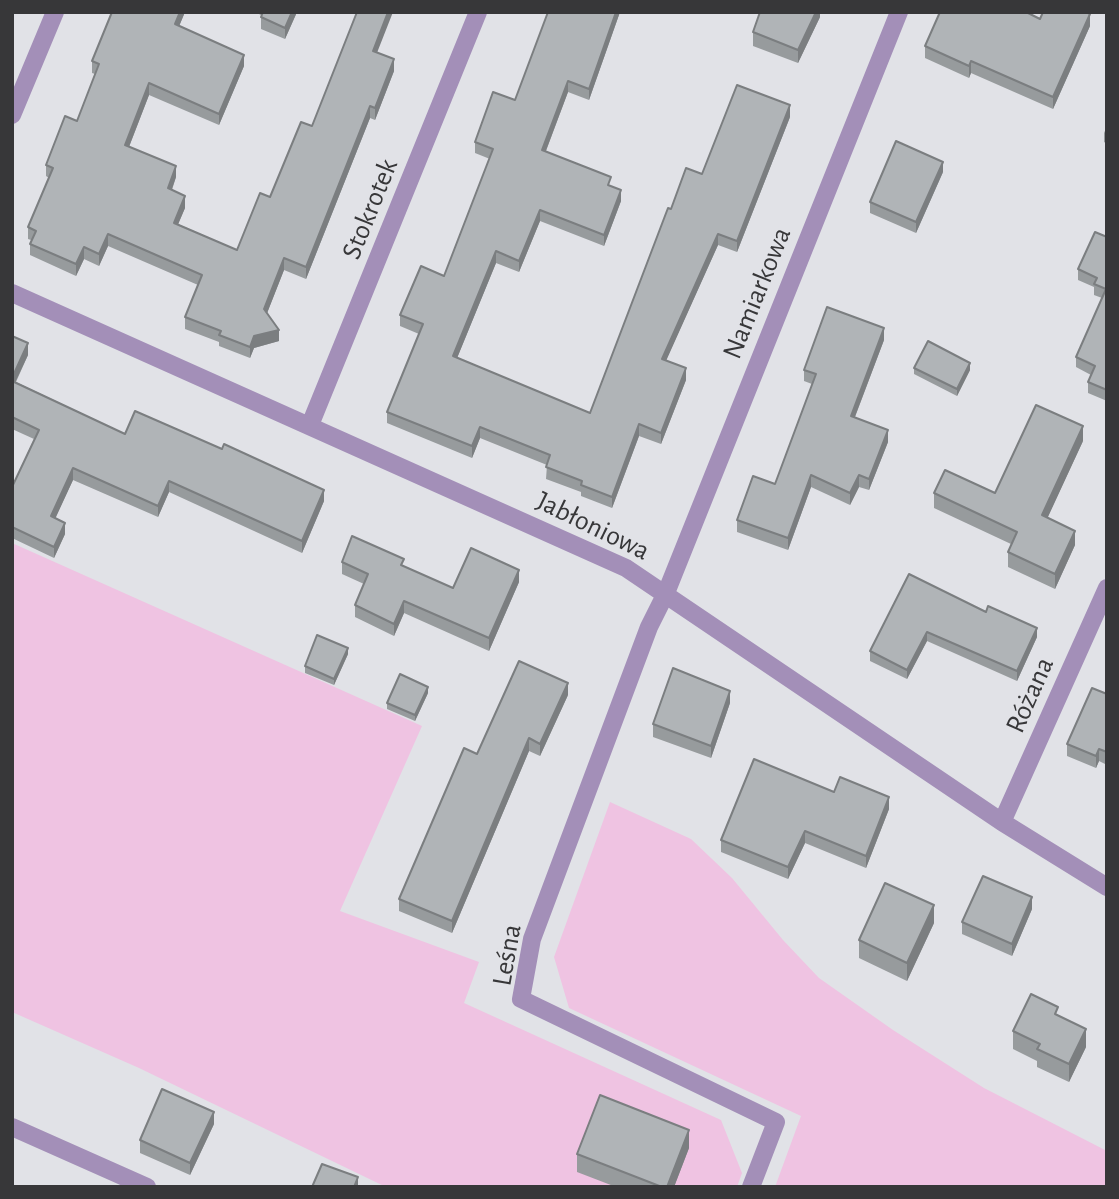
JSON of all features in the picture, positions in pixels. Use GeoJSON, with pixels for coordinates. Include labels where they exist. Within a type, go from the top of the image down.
{"type":"FeatureCollection","features":[{"type":"Feature","properties":{"kind":"street"},"geometry":{"type":"LineString","coordinates":[[12,115],[55,12]]}},
{"type":"Feature","properties":{"kind":"street","name":"Stokrotek"},"geometry":{"type":"LineString","coordinates":[[310,425],[478,12]]}},
{"type":"Feature","properties":{"kind":"street","name":"Namiarkowa"},"geometry":{"type":"LineString","coordinates":[[666,593],[900,12]]}},
{"type":"Feature","properties":{"kind":"street","name":"Jabłoniowa"},"geometry":{"type":"LineString","coordinates":[[12,293],[626,568],[1002,822],[1107,887]]}},
{"type":"Feature","properties":{"kind":"street","name":"Różana"},"geometry":{"type":"LineString","coordinates":[[1002,822],[1107,588]]}},
{"type":"Feature","properties":{"kind":"street","name":"Leśna"},"geometry":{"type":"LineString","coordinates":[[666,593],[645,639],[532,939],[521,999],[776,1122],[751,1187]]}},
{"type":"Feature","properties":{"kind":"street"},"geometry":{"type":"LineString","coordinates":[[12,1126],[147,1187]]}},
{"type":"Feature","properties":{"kind":"shaded area"},"geometry":{"type":"Polygon","coordinates":[[[12,543],[422,726],[340,911],[479,962],[464,1003],[721,1120],[742,1173],[737,1187],[386,1187],[139,1068],[12,1012],[12,543]]]}},
{"type":"Feature","properties":{"kind":"shaded area"},"geometry":{"type":"Polygon","coordinates":[[[610,802],[691,839],[732,878],[783,940],[819,978],[893,1030],[984,1088],[1107,1151],[1107,1187],[775,1187],[801,1116],[569,1008],[554,957],[610,802]]]}},
{"type":"Feature","properties":{"kind":"building"},"geometry":{"type":"Polygon","coordinates":[[[112,12],[180,12],[175,24],[244,55],[219,114],[149,83],[125,145],[176,166],[168,188],[185,196],[174,223],[237,250],[260,193],[270,197],[301,122],[312,126],[357,12],[388,12],[373,51],[394,59],[375,108],[370,106],[306,267],[284,258],[264,309],[279,330],[254,336],[250,347],[219,335],[221,331],[185,317],[202,275],[108,234],[99,254],[84,247],[76,264],[30,244],[36,231],[28,227],[53,168],[46,165],[65,116],[77,121],[99,64],[92,61],[112,12]]]}},
{"type":"Feature","properties":{"kind":"building"},"geometry":{"type":"Polygon","coordinates":[[[263,12],[292,12],[285,28],[261,17],[263,12]]]}},
{"type":"Feature","properties":{"kind":"building"},"geometry":{"type":"Polygon","coordinates":[[[548,12],[616,12],[589,89],[568,81],[542,150],[611,177],[608,185],[621,190],[604,235],[540,210],[519,261],[496,251],[453,356],[590,413],[668,208],[671,209],[686,168],[702,174],[737,85],[790,105],[737,241],[718,234],[662,359],[686,368],[661,433],[639,424],[612,497],[581,485],[582,481],[546,467],[550,455],[480,427],[472,446],[387,412],[423,324],[400,315],[421,266],[444,276],[493,149],[475,142],[493,92],[515,100],[548,12]]]}},
{"type":"Feature","properties":{"kind":"building"},"geometry":{"type":"Polygon","coordinates":[[[760,12],[816,12],[798,50],[753,32],[760,12]]]}},
{"type":"Feature","properties":{"kind":"building"},"geometry":{"type":"Polygon","coordinates":[[[940,12],[1026,12],[1040,19],[1043,12],[1090,14],[1053,97],[971,61],[969,66],[925,46],[940,12]]]}},
{"type":"Feature","properties":{"kind":"building"},"geometry":{"type":"Polygon","coordinates":[[[896,141],[943,162],[916,222],[870,202],[896,141]]]}},
{"type":"Feature","properties":{"kind":"building"},"geometry":{"type":"Polygon","coordinates":[[[1095,232],[1107,237],[1107,390],[1088,382],[1095,366],[1076,357],[1106,289],[1094,284],[1097,278],[1078,269],[1095,232]]]}},
{"type":"Feature","properties":{"kind":"building"},"geometry":{"type":"Polygon","coordinates":[[[827,307],[884,328],[851,416],[888,430],[869,479],[859,475],[850,493],[811,475],[788,538],[737,520],[753,476],[775,484],[816,374],[804,370],[827,307]]]}},
{"type":"Feature","properties":{"kind":"building"},"geometry":{"type":"Polygon","coordinates":[[[12,336],[28,343],[12,378],[12,336]]]}},
{"type":"Feature","properties":{"kind":"building"},"geometry":{"type":"Polygon","coordinates":[[[928,341],[970,363],[957,389],[914,368],[928,341]]]}},
{"type":"Feature","properties":{"kind":"building"},"geometry":{"type":"Polygon","coordinates":[[[12,381],[125,434],[135,411],[222,449],[224,444],[324,490],[302,541],[169,481],[158,506],[73,468],[51,516],[65,523],[54,547],[12,527],[12,487],[39,430],[12,417],[12,381]]]}},
{"type":"Feature","properties":{"kind":"building"},"geometry":{"type":"Polygon","coordinates":[[[1036,405],[1083,426],[1042,515],[1075,531],[1055,574],[1008,552],[1017,532],[934,493],[945,470],[995,493],[1036,405]]]}},
{"type":"Feature","properties":{"kind":"building"},"geometry":{"type":"Polygon","coordinates":[[[352,536],[404,559],[401,565],[453,588],[471,548],[519,570],[489,638],[404,601],[394,624],[355,605],[368,574],[342,562],[352,536]]]}},
{"type":"Feature","properties":{"kind":"building"},"geometry":{"type":"Polygon","coordinates":[[[909,574],[986,612],[988,606],[1037,628],[1017,671],[927,632],[907,670],[870,651],[909,574]]]}},
{"type":"Feature","properties":{"kind":"building"},"geometry":{"type":"Polygon","coordinates":[[[317,635],[348,648],[334,679],[305,666],[317,635]]]}},
{"type":"Feature","properties":{"kind":"building"},"geometry":{"type":"Polygon","coordinates":[[[519,661],[568,683],[540,744],[529,738],[452,921],[399,899],[464,748],[477,754],[519,661]]]}},
{"type":"Feature","properties":{"kind":"building"},"geometry":{"type":"Polygon","coordinates":[[[673,668],[730,691],[711,746],[653,724],[673,668]]]}},
{"type":"Feature","properties":{"kind":"building"},"geometry":{"type":"Polygon","coordinates":[[[400,674],[428,687],[415,715],[387,703],[400,674]]]}},
{"type":"Feature","properties":{"kind":"building"},"geometry":{"type":"Polygon","coordinates":[[[1092,688],[1107,694],[1107,752],[1099,749],[1096,756],[1067,744],[1092,688]]]}},
{"type":"Feature","properties":{"kind":"building"},"geometry":{"type":"Polygon","coordinates":[[[754,759],[834,792],[840,777],[889,797],[866,856],[805,831],[788,867],[721,840],[754,759]]]}},
{"type":"Feature","properties":{"kind":"building"},"geometry":{"type":"Polygon","coordinates":[[[983,876],[1032,897],[1012,944],[962,922],[983,876]]]}},
{"type":"Feature","properties":{"kind":"building"},"geometry":{"type":"Polygon","coordinates":[[[885,883],[934,905],[907,963],[859,940],[885,883]]]}},
{"type":"Feature","properties":{"kind":"building"},"geometry":{"type":"Polygon","coordinates":[[[1031,994],[1058,1007],[1055,1014],[1086,1029],[1069,1064],[1037,1049],[1040,1044],[1013,1031],[1031,994]]]}},
{"type":"Feature","properties":{"kind":"building"},"geometry":{"type":"Polygon","coordinates":[[[162,1089],[214,1112],[190,1163],[140,1140],[162,1089]]]}},
{"type":"Feature","properties":{"kind":"building"},"geometry":{"type":"Polygon","coordinates":[[[600,1095],[689,1130],[667,1187],[577,1154],[600,1095]]]}},
{"type":"Feature","properties":{"kind":"building"},"geometry":{"type":"Polygon","coordinates":[[[322,1164],[358,1177],[354,1187],[312,1187],[322,1164]]]}}]}
